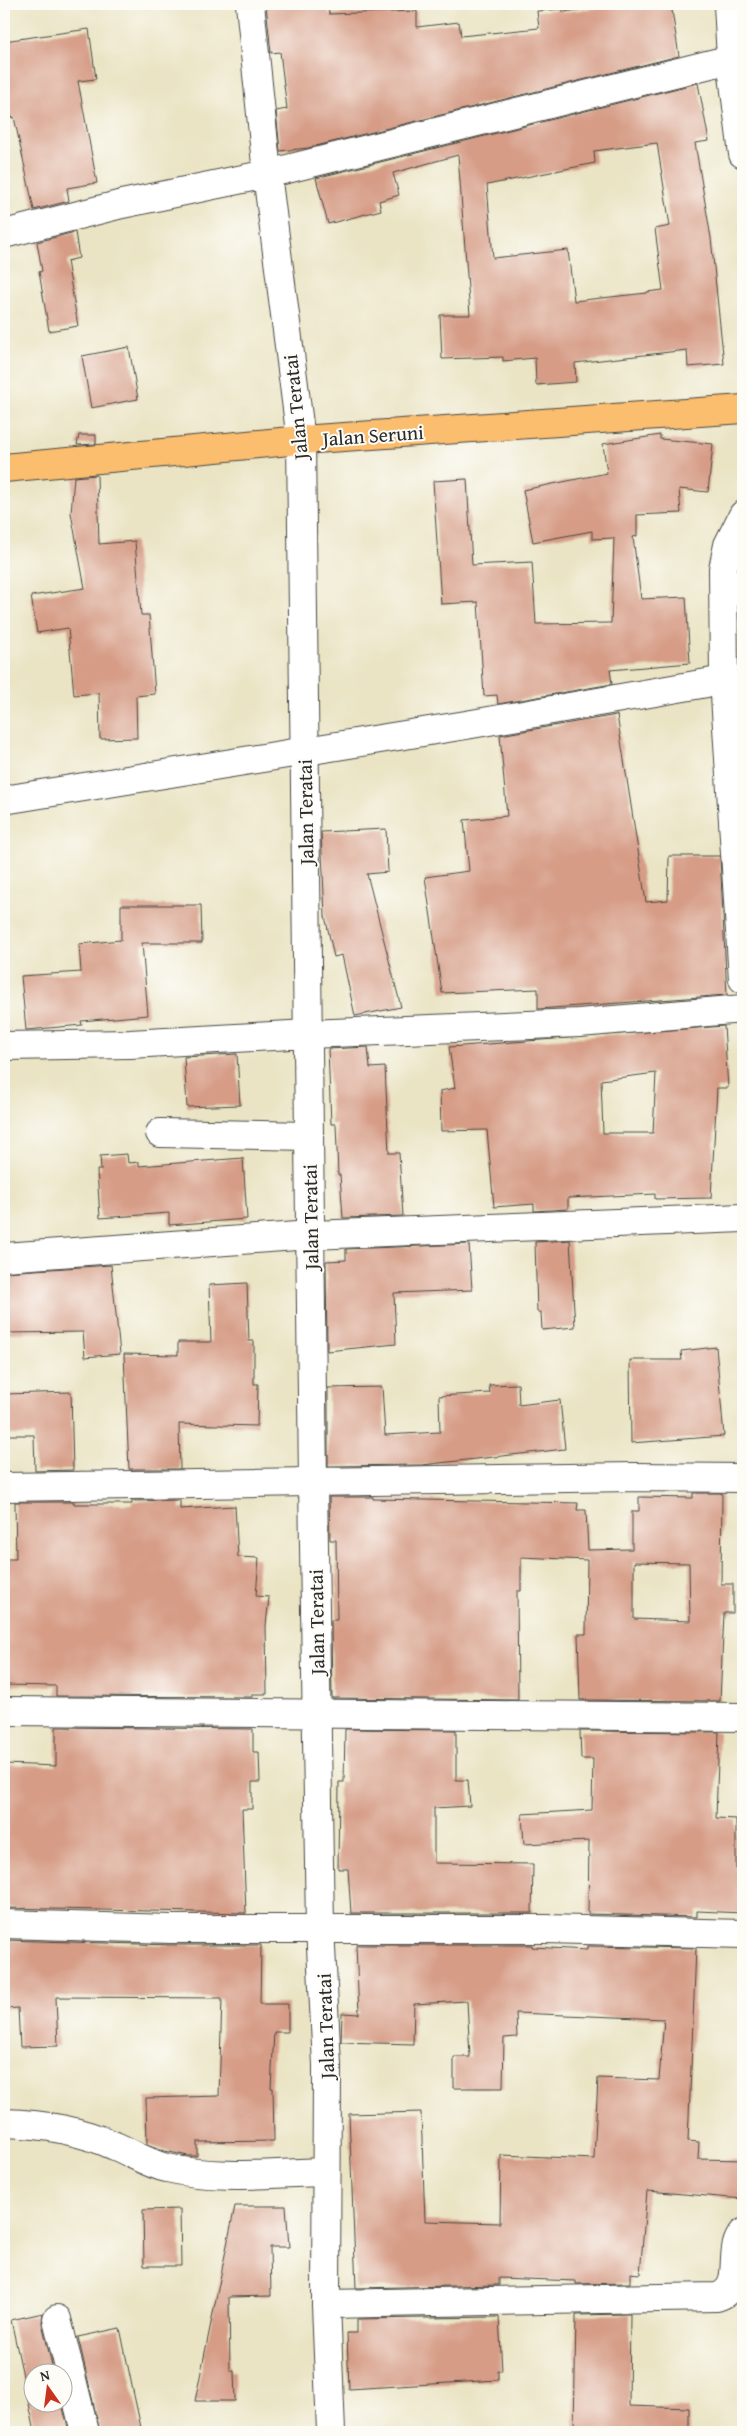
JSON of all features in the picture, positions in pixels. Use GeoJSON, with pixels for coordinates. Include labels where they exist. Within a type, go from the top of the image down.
{"type":"FeatureCollection","features":[{"type":"Feature","properties":{"kind":"main road","name":"Jalan Seruni"},"geometry":{"type":"LineString","coordinates":[[4,468],[301,440],[743,409]]}},
{"type":"Feature","properties":{"kind":"street","name":"Jalan Teratai"},"geometry":{"type":"LineString","coordinates":[[250,4],[267,174],[301,440],[313,1483],[320,1928],[327,2065],[326,2304],[331,2432]]}},
{"type":"Feature","properties":{"kind":"street"},"geometry":{"type":"LineString","coordinates":[[728,4],[731,58],[743,154]]}},
{"type":"Feature","properties":{"kind":"street"},"geometry":{"type":"LineString","coordinates":[[4,234],[122,204],[267,174],[731,58]]}},
{"type":"Feature","properties":{"kind":"street"},"geometry":{"type":"LineString","coordinates":[[743,515],[734,532],[724,561],[724,680],[743,979]]}},
{"type":"Feature","properties":{"kind":"street"},"geometry":{"type":"LineString","coordinates":[[4,800],[304,752],[724,680]]}},
{"type":"Feature","properties":{"kind":"street"},"geometry":{"type":"LineString","coordinates":[[4,1046],[130,1044],[308,1034],[579,1023],[743,1009]]}},
{"type":"Feature","properties":{"kind":"street"},"geometry":{"type":"LineString","coordinates":[[160,1133],[309,1136]]}},
{"type":"Feature","properties":{"kind":"street"},"geometry":{"type":"LineString","coordinates":[[4,1257],[310,1235],[743,1218]]}},
{"type":"Feature","properties":{"kind":"street"},"geometry":{"type":"LineString","coordinates":[[4,1487],[633,1477],[743,1478]]}},
{"type":"Feature","properties":{"kind":"street"},"geometry":{"type":"LineString","coordinates":[[4,1711],[743,1717]]}},
{"type":"Feature","properties":{"kind":"street"},"geometry":{"type":"LineString","coordinates":[[4,1924],[171,1929],[320,1928],[743,1934]]}},
{"type":"Feature","properties":{"kind":"street"},"geometry":{"type":"LineString","coordinates":[[4,2124],[30,2124],[66,2130],[114,2145],[143,2160],[167,2168],[221,2174],[326,2172]]}},
{"type":"Feature","properties":{"kind":"street"},"geometry":{"type":"LineString","coordinates":[[326,2304],[718,2297],[727,2294],[732,2287],[737,2246],[743,2233]]}},
{"type":"Feature","properties":{"kind":"street"},"geometry":{"type":"LineString","coordinates":[[57,2319],[85,2432]]}},
{"type":"Feature","properties":{"kind":"building"},"geometry":{"type":"Polygon","coordinates":[[[266,4],[328,4],[329,14],[417,11],[417,27],[459,22],[461,36],[539,28],[537,11],[563,9],[563,12],[628,4],[671,4],[679,56],[308,148],[280,151],[276,111],[287,109],[280,52],[271,53],[266,4]]]}},
{"type":"Feature","properties":{"kind":"building"},"geometry":{"type":"Polygon","coordinates":[[[89,29],[96,79],[78,81],[97,183],[67,188],[69,201],[34,210],[14,117],[4,119],[4,41],[89,29]]]}},
{"type":"Feature","properties":{"kind":"building"},"geometry":{"type":"Polygon","coordinates":[[[698,83],[709,141],[695,143],[711,238],[724,364],[688,367],[687,350],[575,363],[576,382],[536,385],[535,358],[503,361],[503,357],[442,359],[440,315],[470,315],[458,155],[393,173],[399,195],[379,201],[381,210],[328,224],[316,178],[698,83]],[[657,143],[594,151],[595,163],[487,185],[493,258],[568,250],[574,301],[663,290],[655,229],[670,226],[657,143]]]}},
{"type":"Feature","properties":{"kind":"building"},"geometry":{"type":"Polygon","coordinates":[[[75,232],[79,258],[67,261],[78,326],[49,331],[39,272],[42,271],[37,242],[75,232]]]}},
{"type":"Feature","properties":{"kind":"building"},"geometry":{"type":"Polygon","coordinates":[[[129,347],[138,399],[91,408],[82,356],[129,347]]]}},
{"type":"Feature","properties":{"kind":"building"},"geometry":{"type":"Polygon","coordinates":[[[79,435],[96,435],[96,444],[77,445],[79,435]]]}},
{"type":"Feature","properties":{"kind":"building"},"geometry":{"type":"Polygon","coordinates":[[[660,435],[660,439],[713,444],[708,492],[679,489],[681,513],[637,515],[637,536],[633,537],[641,599],[686,597],[690,663],[610,670],[612,684],[498,704],[497,695],[484,696],[478,602],[441,604],[433,481],[467,479],[472,565],[532,562],[536,624],[611,623],[614,538],[592,539],[592,531],[533,542],[523,490],[607,473],[603,444],[660,435]]]}},
{"type":"Feature","properties":{"kind":"building"},"geometry":{"type":"Polygon","coordinates":[[[97,475],[99,544],[135,541],[141,615],[149,615],[155,694],[136,696],[137,738],[100,739],[99,693],[74,695],[68,628],[37,633],[31,596],[85,588],[71,513],[74,477],[97,475]]]}},
{"type":"Feature","properties":{"kind":"building"},"geometry":{"type":"Polygon","coordinates":[[[617,715],[646,902],[668,900],[669,856],[720,856],[727,995],[538,1009],[538,989],[442,993],[425,877],[469,871],[464,820],[507,816],[500,735],[617,715]]]}},
{"type":"Feature","properties":{"kind":"building"},"geometry":{"type":"Polygon","coordinates":[[[386,829],[388,872],[367,874],[401,1007],[355,1016],[342,955],[334,957],[325,916],[321,832],[386,829]]]}},
{"type":"Feature","properties":{"kind":"building"},"geometry":{"type":"Polygon","coordinates":[[[121,905],[201,905],[202,943],[142,943],[148,1015],[81,1021],[82,1025],[26,1030],[21,976],[81,972],[79,944],[121,940],[121,905]]]}},
{"type":"Feature","properties":{"kind":"building"},"geometry":{"type":"Polygon","coordinates":[[[724,1026],[728,1088],[717,1088],[711,1198],[655,1199],[655,1194],[568,1198],[568,1209],[534,1211],[534,1204],[494,1207],[487,1130],[441,1131],[440,1091],[455,1088],[449,1047],[724,1026]],[[656,1073],[601,1080],[603,1133],[653,1133],[656,1073]]]}},
{"type":"Feature","properties":{"kind":"building"},"geometry":{"type":"Polygon","coordinates":[[[368,1047],[370,1068],[385,1067],[389,1153],[399,1153],[403,1216],[343,1218],[340,1175],[338,1175],[336,1124],[331,1124],[328,1049],[368,1047]]]}},
{"type":"Feature","properties":{"kind":"building"},"geometry":{"type":"Polygon","coordinates":[[[237,1054],[240,1105],[187,1107],[184,1057],[237,1054]]]}},
{"type":"Feature","properties":{"kind":"building"},"geometry":{"type":"Polygon","coordinates":[[[127,1154],[128,1163],[139,1162],[139,1166],[243,1158],[247,1219],[169,1225],[169,1213],[100,1218],[97,1170],[101,1170],[100,1156],[127,1154]]]}},
{"type":"Feature","properties":{"kind":"building"},"geometry":{"type":"Polygon","coordinates":[[[570,1240],[575,1327],[542,1330],[541,1312],[537,1312],[535,1242],[570,1240]]]}},
{"type":"Feature","properties":{"kind":"building"},"geometry":{"type":"Polygon","coordinates":[[[469,1244],[472,1290],[394,1293],[396,1344],[327,1351],[326,1261],[346,1260],[346,1249],[469,1244]]]}},
{"type":"Feature","properties":{"kind":"building"},"geometry":{"type":"Polygon","coordinates":[[[111,1265],[120,1354],[85,1357],[83,1332],[4,1333],[4,1272],[111,1265]]]}},
{"type":"Feature","properties":{"kind":"building"},"geometry":{"type":"Polygon","coordinates":[[[247,1283],[249,1341],[254,1341],[254,1384],[258,1384],[257,1426],[179,1424],[180,1469],[129,1469],[124,1354],[178,1355],[178,1342],[211,1342],[209,1285],[247,1283]]]}},
{"type":"Feature","properties":{"kind":"building"},"geometry":{"type":"Polygon","coordinates":[[[716,1347],[724,1436],[631,1443],[630,1360],[682,1360],[681,1351],[716,1347]]]}},
{"type":"Feature","properties":{"kind":"building"},"geometry":{"type":"Polygon","coordinates":[[[518,1384],[519,1405],[560,1400],[565,1449],[422,1465],[328,1466],[328,1388],[382,1387],[385,1435],[440,1432],[439,1396],[490,1393],[489,1385],[518,1384]]]}},
{"type":"Feature","properties":{"kind":"building"},"geometry":{"type":"Polygon","coordinates":[[[71,1392],[73,1470],[35,1471],[34,1435],[4,1435],[4,1394],[71,1392]]]}},
{"type":"Feature","properties":{"kind":"building"},"geometry":{"type":"Polygon","coordinates":[[[693,1493],[722,1493],[721,1584],[733,1584],[733,1613],[724,1613],[720,1701],[580,1700],[578,1634],[586,1634],[587,1560],[521,1557],[521,1591],[517,1591],[518,1700],[332,1698],[331,1620],[337,1620],[336,1540],[330,1540],[329,1497],[578,1503],[577,1510],[586,1510],[588,1550],[632,1549],[632,1511],[639,1511],[639,1497],[693,1498],[693,1493]],[[634,1562],[634,1619],[690,1621],[689,1563],[634,1562]]]}},
{"type":"Feature","properties":{"kind":"building"},"geometry":{"type":"Polygon","coordinates":[[[180,1500],[180,1509],[235,1506],[238,1557],[259,1558],[256,1596],[269,1597],[266,1626],[267,1694],[252,1694],[252,1697],[56,1696],[56,1686],[4,1685],[4,1559],[16,1559],[15,1502],[132,1504],[132,1501],[180,1500]]]}},
{"type":"Feature","properties":{"kind":"building"},"geometry":{"type":"Polygon","coordinates":[[[56,1727],[253,1729],[253,1752],[259,1752],[260,1782],[252,1782],[252,1809],[242,1809],[246,1913],[4,1908],[4,1764],[56,1766],[56,1727]]]}},
{"type":"Feature","properties":{"kind":"building"},"geometry":{"type":"Polygon","coordinates":[[[345,1729],[456,1730],[456,1780],[468,1780],[470,1806],[434,1808],[434,1863],[533,1864],[532,1913],[351,1913],[348,1869],[338,1869],[339,1782],[344,1782],[345,1729]]]}},
{"type":"Feature","properties":{"kind":"building"},"geometry":{"type":"Polygon","coordinates":[[[580,1731],[719,1732],[716,1818],[736,1819],[736,1869],[743,1869],[743,1913],[697,1911],[697,1917],[588,1914],[589,1841],[524,1844],[522,1814],[592,1810],[593,1759],[581,1759],[580,1731]]]}},
{"type":"Feature","properties":{"kind":"building"},"geometry":{"type":"Polygon","coordinates":[[[4,1940],[171,1945],[261,1945],[260,2004],[288,2004],[288,2032],[274,2032],[271,2088],[273,2088],[274,2141],[197,2142],[197,2156],[165,2151],[147,2144],[146,2098],[219,2096],[222,1998],[56,1997],[58,2046],[20,2047],[18,2008],[4,2009],[4,1940]]]}},
{"type":"Feature","properties":{"kind":"building"},"geometry":{"type":"Polygon","coordinates":[[[356,1945],[532,1945],[532,1947],[587,1950],[587,1946],[696,1948],[688,2141],[699,2142],[698,2159],[743,2160],[743,2199],[647,2191],[640,2274],[630,2273],[630,2283],[576,2284],[576,2281],[499,2278],[499,2285],[356,2288],[349,2114],[421,2112],[425,2221],[500,2223],[501,2155],[594,2159],[598,2078],[659,2080],[664,2019],[516,2013],[517,2037],[504,2038],[503,2088],[454,2088],[454,2057],[470,2057],[467,2001],[414,2004],[413,2044],[341,2042],[342,2013],[359,2014],[356,1945]]]}},
{"type":"Feature","properties":{"kind":"building"},"geometry":{"type":"Polygon","coordinates":[[[235,2206],[286,2206],[289,2247],[270,2247],[271,2296],[229,2297],[230,2371],[234,2371],[235,2401],[195,2401],[235,2206]]]}},
{"type":"Feature","properties":{"kind":"building"},"geometry":{"type":"Polygon","coordinates":[[[180,2209],[181,2266],[144,2266],[143,2210],[180,2209]]]}},
{"type":"Feature","properties":{"kind":"building"},"geometry":{"type":"Polygon","coordinates":[[[43,2313],[42,2323],[52,2364],[22,2364],[22,2371],[11,2320],[43,2313]]]}},
{"type":"Feature","properties":{"kind":"building"},"geometry":{"type":"Polygon","coordinates":[[[630,2314],[629,2406],[689,2408],[689,2432],[574,2432],[576,2315],[630,2314]]]}},
{"type":"Feature","properties":{"kind":"building"},"geometry":{"type":"Polygon","coordinates":[[[499,2317],[502,2371],[498,2371],[498,2380],[349,2389],[347,2333],[357,2333],[357,2319],[499,2317]]]}},
{"type":"Feature","properties":{"kind":"building"},"geometry":{"type":"Polygon","coordinates":[[[120,2328],[142,2432],[100,2432],[78,2337],[120,2328]]]}},
{"type":"Feature","properties":{"kind":"building"},"geometry":{"type":"Polygon","coordinates":[[[31,2414],[64,2414],[69,2432],[35,2432],[31,2414]]]}}]}
